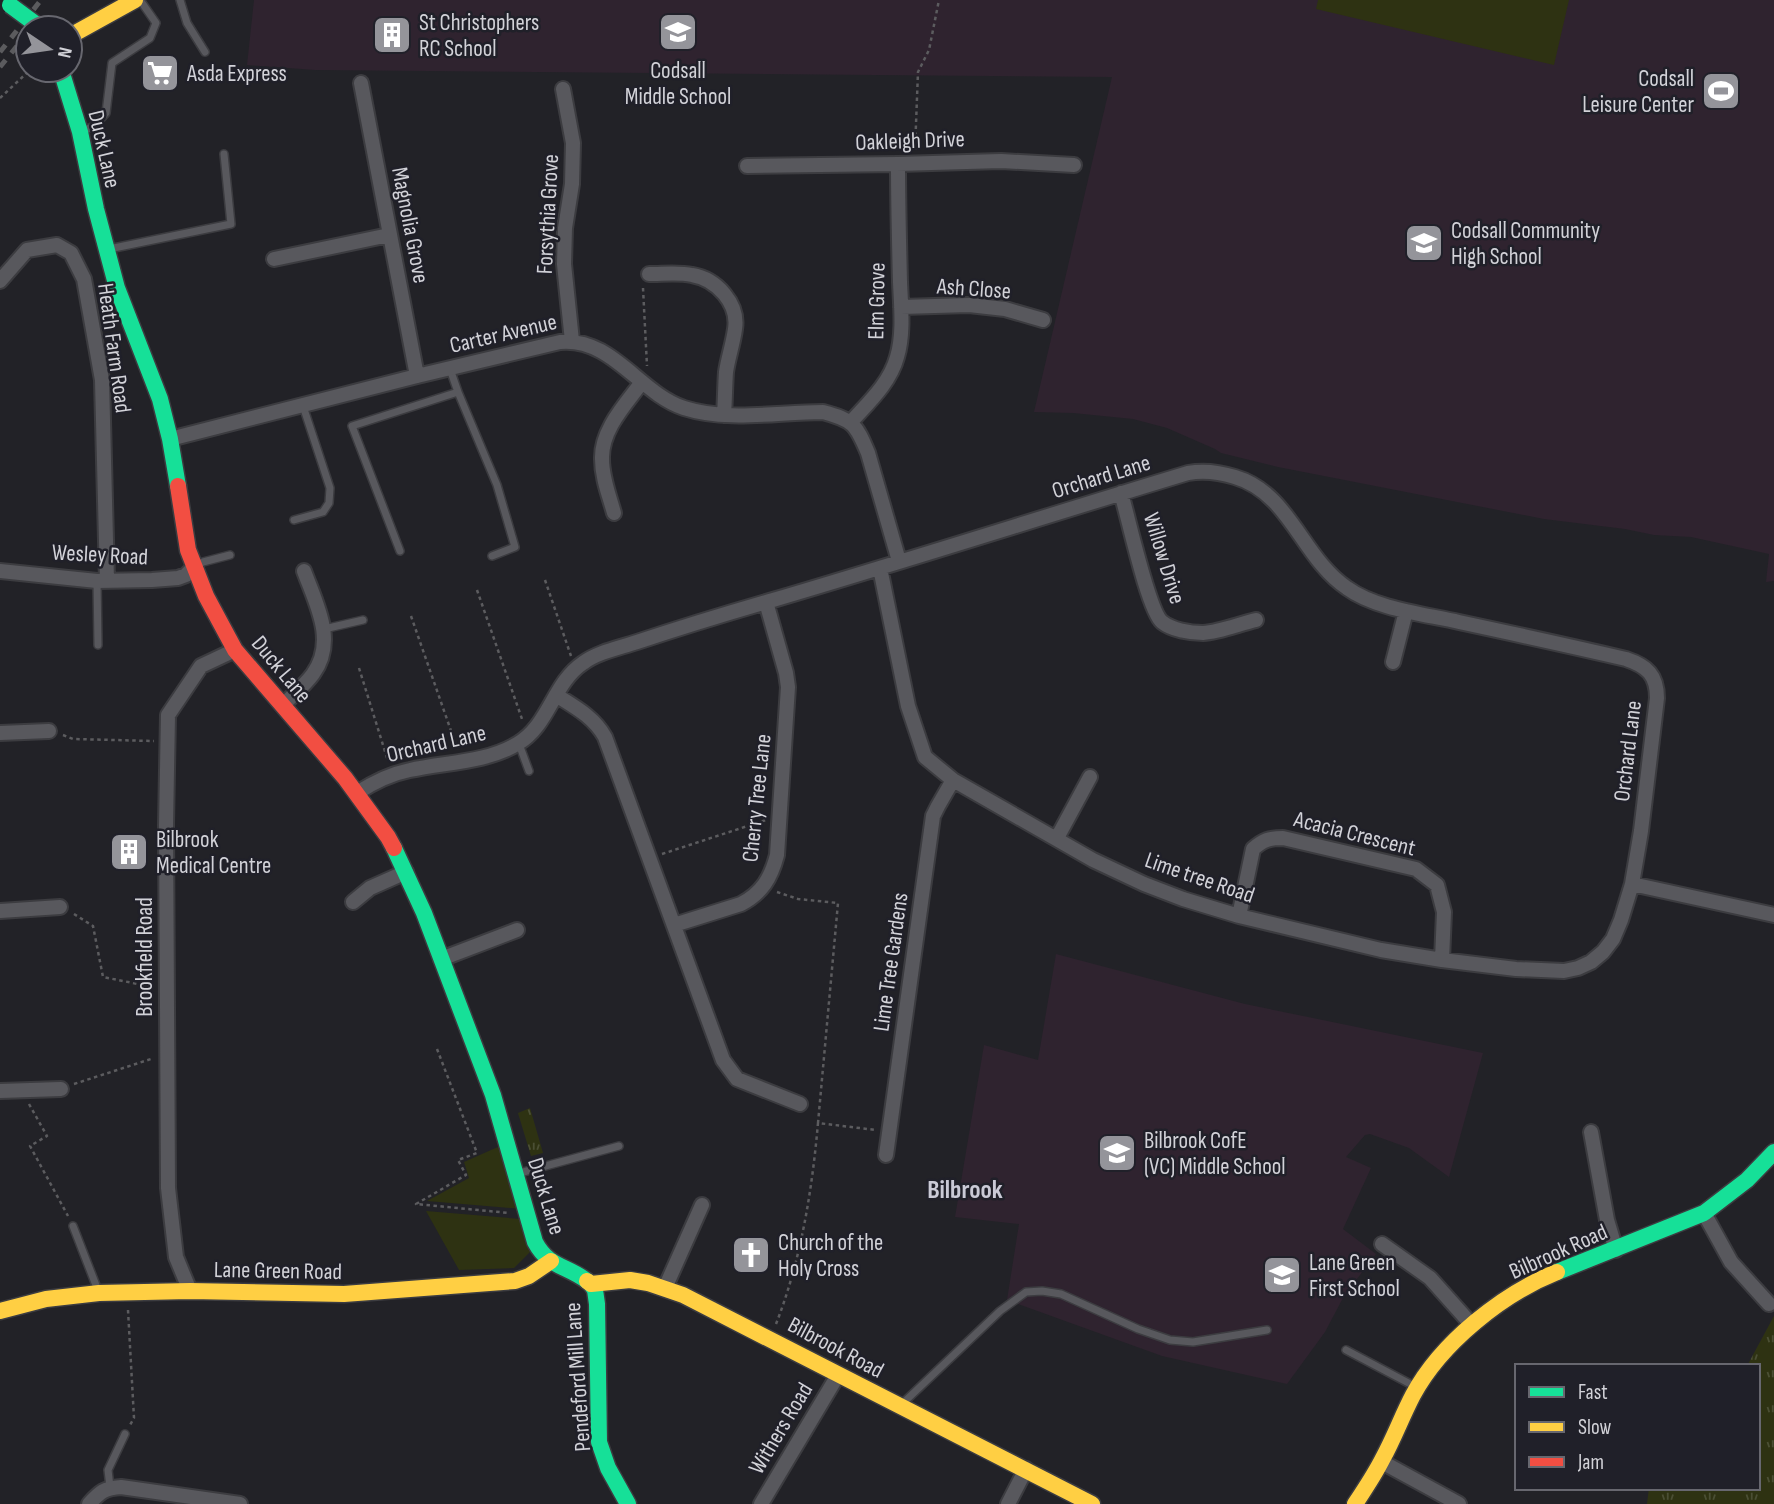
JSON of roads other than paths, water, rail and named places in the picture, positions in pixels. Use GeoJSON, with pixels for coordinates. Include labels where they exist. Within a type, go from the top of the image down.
{"type":"FeatureCollection","features":[{"type":"Feature","properties":{"kind":"street"},"geometry":{"type":"LineString","coordinates":[[84,29],[138,0]]}},
{"type":"Feature","properties":{"kind":"street","name":"Magnolia Grove"},"geometry":{"type":"LineString","coordinates":[[362,83],[417,376]]}},
{"type":"Feature","properties":{"kind":"street","name":"Duck Lane"},"geometry":{"type":"LineString","coordinates":[[65,84],[80,132],[117,288],[160,399],[170,439],[183,525],[194,567],[235,650],[357,793],[388,836],[406,872],[493,1095],[536,1242],[541,1253],[551,1261]]}},
{"type":"Feature","properties":{"kind":"street","name":"Forsythia Grove"},"geometry":{"type":"LineString","coordinates":[[563,89],[573,143],[564,264],[572,341]]}},
{"type":"Feature","properties":{"kind":"street","name":"Oakleigh Drive"},"geometry":{"type":"LineString","coordinates":[[747,166],[1001,161],[1074,165]]}},
{"type":"Feature","properties":{"kind":"street","name":"Elm Grove"},"geometry":{"type":"LineString","coordinates":[[851,422],[875,396],[898,356],[901,307],[898,164]]}},
{"type":"Feature","properties":{"kind":"street"},"geometry":{"type":"LineString","coordinates":[[274,259],[389,235]]}},
{"type":"Feature","properties":{"kind":"street","name":"Heath Farm Road"},"geometry":{"type":"LineString","coordinates":[[0,281],[27,250],[57,246],[71,253],[84,279],[102,380],[102,581]]}},
{"type":"Feature","properties":{"kind":"street"},"geometry":{"type":"LineString","coordinates":[[649,274],[691,274],[718,286],[728,298],[736,327],[726,371],[724,415]]}},
{"type":"Feature","properties":{"kind":"street","name":"Ash Close"},"geometry":{"type":"LineString","coordinates":[[901,307],[970,305],[1005,309],[1043,320]]}},
{"type":"Feature","properties":{"kind":"street","name":"Carter Avenue"},"geometry":{"type":"LineString","coordinates":[[170,439],[417,376],[572,341],[608,354],[642,382],[680,407],[699,413],[724,415],[822,412],[851,422]]}},
{"type":"Feature","properties":{"kind":"street"},"geometry":{"type":"LineString","coordinates":[[614,513],[604,480],[601,457],[613,422],[642,382]]}},
{"type":"Feature","properties":{"kind":"street"},"geometry":{"type":"LineString","coordinates":[[851,422],[868,453],[900,561]]}},
{"type":"Feature","properties":{"kind":"street","name":"Orchard Lane"},"geometry":{"type":"LineString","coordinates":[[357,793],[387,776],[473,760],[519,744],[542,720],[570,674],[582,663],[599,654],[1121,493],[1196,471],[1210,471],[1241,478],[1275,501],[1332,576],[1363,598],[1406,611],[1626,659],[1639,664],[1651,674],[1657,686],[1657,698],[1632,884]]}},
{"type":"Feature","properties":{"kind":"street","name":"Willow Drive"},"geometry":{"type":"LineString","coordinates":[[1121,493],[1149,598],[1161,621],[1175,629],[1205,633],[1256,620]]}},
{"type":"Feature","properties":{"kind":"street","name":"Wesley Road"},"geometry":{"type":"LineString","coordinates":[[0,571],[102,581],[152,580],[178,578],[187,575],[194,567]]}},
{"type":"Feature","properties":{"kind":"street","name":"Lime tree Road"},"geometry":{"type":"LineString","coordinates":[[880,568],[908,706],[925,757],[953,780],[1093,860],[1143,884],[1213,909],[1381,950],[1516,969],[1564,971],[1591,962],[1603,952],[1613,939],[1632,884]]}},
{"type":"Feature","properties":{"kind":"street"},"geometry":{"type":"LineString","coordinates":[[283,705],[312,676],[324,653],[324,629],[304,571]]}},
{"type":"Feature","properties":{"kind":"street","name":"Cherry Tree Lane"},"geometry":{"type":"LineString","coordinates":[[674,925],[741,904],[763,888],[772,874],[777,855],[788,702],[786,673],[766,602]]}},
{"type":"Feature","properties":{"kind":"street"},"geometry":{"type":"LineString","coordinates":[[1393,662],[1406,611]]}},
{"type":"Feature","properties":{"kind":"street","name":"Brookfield Road"},"geometry":{"type":"LineString","coordinates":[[190,1291],[176,1257],[168,1188],[168,715],[201,666],[235,650]]}},
{"type":"Feature","properties":{"kind":"street"},"geometry":{"type":"LineString","coordinates":[[556,695],[591,718],[606,737],[723,1060],[737,1079],[800,1104]]}},
{"type":"Feature","properties":{"kind":"street"},"geometry":{"type":"LineString","coordinates":[[0,733],[49,731]]}},
{"type":"Feature","properties":{"kind":"street"},"geometry":{"type":"LineString","coordinates":[[1057,838],[1090,777]]}},
{"type":"Feature","properties":{"kind":"street","name":"Lime Tree Gardens"},"geometry":{"type":"LineString","coordinates":[[886,1156],[933,816],[953,780]]}},
{"type":"Feature","properties":{"kind":"street","name":"Acacia Crescent"},"geometry":{"type":"LineString","coordinates":[[1239,916],[1254,849],[1261,841],[1283,838],[1416,869],[1437,885],[1444,912],[1442,960]]}},
{"type":"Feature","properties":{"kind":"street"},"geometry":{"type":"LineString","coordinates":[[353,902],[370,888],[406,872]]}},
{"type":"Feature","properties":{"kind":"street"},"geometry":{"type":"LineString","coordinates":[[1632,884],[1774,915]]}},
{"type":"Feature","properties":{"kind":"street"},"geometry":{"type":"LineString","coordinates":[[0,911],[60,907]]}},
{"type":"Feature","properties":{"kind":"street"},"geometry":{"type":"LineString","coordinates":[[441,959],[517,930]]}},
{"type":"Feature","properties":{"kind":"street"},"geometry":{"type":"LineString","coordinates":[[0,1091],[61,1089]]}},
{"type":"Feature","properties":{"kind":"street"},"geometry":{"type":"LineString","coordinates":[[1591,1132],[1606,1220],[1616,1250]]}},
{"type":"Feature","properties":{"kind":"street","name":"Bilbrook Road"},"geometry":{"type":"LineString","coordinates":[[1355,1504],[1382,1462],[1417,1387],[1471,1324],[1541,1278],[1704,1213],[1747,1180],[1774,1152]]}},
{"type":"Feature","properties":{"kind":"street"},"geometry":{"type":"LineString","coordinates":[[665,1288],[702,1205]]}},
{"type":"Feature","properties":{"kind":"street"},"geometry":{"type":"LineString","coordinates":[[1704,1213],[1731,1262],[1769,1304]]}},
{"type":"Feature","properties":{"kind":"street"},"geometry":{"type":"LineString","coordinates":[[1382,1244],[1430,1278],[1471,1324]]}},
{"type":"Feature","properties":{"kind":"street"},"geometry":{"type":"LineString","coordinates":[[551,1261],[591,1284]]}},
{"type":"Feature","properties":{"kind":"street","name":"Lane Green Road"},"geometry":{"type":"LineString","coordinates":[[0,1311],[46,1299],[99,1293],[190,1291],[344,1294],[515,1281],[529,1276],[551,1261]]}},
{"type":"Feature","properties":{"kind":"street","name":"Bilbrook Road"},"geometry":{"type":"LineString","coordinates":[[591,1284],[630,1280],[665,1288],[1093,1504]]}},
{"type":"Feature","properties":{"kind":"street","name":"Pendeford Mill Lane"},"geometry":{"type":"LineString","coordinates":[[591,1284],[595,1290],[597,1304],[599,1442],[608,1468],[628,1504]]}},
{"type":"Feature","properties":{"kind":"street","name":"Withers Road"},"geometry":{"type":"LineString","coordinates":[[761,1504],[838,1375]]}},
{"type":"Feature","properties":{"kind":"street"},"geometry":{"type":"LineString","coordinates":[[1382,1462],[1459,1504]]}},
{"type":"Feature","properties":{"kind":"street"},"geometry":{"type":"LineString","coordinates":[[1007,1504],[1026,1469]]}},
{"type":"Feature","properties":{"kind":"street"},"geometry":{"type":"LineString","coordinates":[[99,1495],[135,1488],[240,1504]]}},
{"type":"Feature","properties":{"kind":"lane"},"geometry":{"type":"LineString","coordinates":[[80,132],[94,126],[106,113],[112,62],[150,38],[156,23],[138,0]]}},
{"type":"Feature","properties":{"kind":"lane"},"geometry":{"type":"LineString","coordinates":[[180,0],[187,23],[205,52]]}},
{"type":"Feature","properties":{"kind":"lane"},"geometry":{"type":"LineString","coordinates":[[106,249],[231,224],[224,154]]}},
{"type":"Feature","properties":{"kind":"lane"},"geometry":{"type":"LineString","coordinates":[[450,369],[497,485],[515,547],[492,556]]}},
{"type":"Feature","properties":{"kind":"lane"},"geometry":{"type":"LineString","coordinates":[[400,551],[352,426],[458,392]]}},
{"type":"Feature","properties":{"kind":"lane"},"geometry":{"type":"LineString","coordinates":[[294,520],[323,512],[329,503],[330,488],[303,405]]}},
{"type":"Feature","properties":{"kind":"lane"},"geometry":{"type":"LineString","coordinates":[[194,567],[230,555]]}},
{"type":"Feature","properties":{"kind":"lane"},"geometry":{"type":"LineString","coordinates":[[98,645],[102,581]]}},
{"type":"Feature","properties":{"kind":"lane"},"geometry":{"type":"LineString","coordinates":[[324,629],[363,620]]}},
{"type":"Feature","properties":{"kind":"lane"},"geometry":{"type":"LineString","coordinates":[[519,744],[529,771]]}},
{"type":"Feature","properties":{"kind":"lane"},"geometry":{"type":"LineString","coordinates":[[516,1174],[619,1146]]}},
{"type":"Feature","properties":{"kind":"lane"},"geometry":{"type":"LineString","coordinates":[[73,1226],[99,1293]]}},
{"type":"Feature","properties":{"kind":"lane"},"geometry":{"type":"LineString","coordinates":[[899,1406],[1000,1311],[1026,1292],[1061,1294],[1138,1329],[1170,1340],[1194,1342],[1267,1330]]}},
{"type":"Feature","properties":{"kind":"lane"},"geometry":{"type":"LineString","coordinates":[[1346,1350],[1417,1387]]}},
{"type":"Feature","properties":{"kind":"lane"},"geometry":{"type":"LineString","coordinates":[[99,1495],[125,1434]]}},
{"type":"Feature","properties":{"kind":"railway"},"geometry":{"type":"LineString","coordinates":[[0,52],[41,0]]}},
{"type":"Feature","properties":{"kind":"railway"},"geometry":{"type":"LineString","coordinates":[[0,67],[14,50]]}},
{"type":"Feature","properties":{"kind":"place","name":"Codsall Middle School"},"geometry":{"type":"Point","coordinates":[678,32]}},
{"type":"Feature","properties":{"kind":"place","name":"St Christophers RC School"},"geometry":{"type":"Point","coordinates":[392,35]}},
{"type":"Feature","properties":{"kind":"place","name":"Asda Express"},"geometry":{"type":"Point","coordinates":[160,73]}},
{"type":"Feature","properties":{"kind":"place","name":"Codsall Leisure Center"},"geometry":{"type":"Point","coordinates":[1721,91]}},
{"type":"Feature","properties":{"kind":"place","name":"Codsall Community High School"},"geometry":{"type":"Point","coordinates":[1424,243]}},
{"type":"Feature","properties":{"kind":"place","name":"Bilbrook Medical Centre"},"geometry":{"type":"Point","coordinates":[129,852]}},
{"type":"Feature","properties":{"kind":"place","name":"Bilbrook CofE (VC) Middle School"},"geometry":{"type":"Point","coordinates":[1117,1153]}},
{"type":"Feature","properties":{"kind":"place","name":"Church of the Holy Cross"},"geometry":{"type":"Point","coordinates":[751,1255]}},
{"type":"Feature","properties":{"kind":"place","name":"Lane Green First School"},"geometry":{"type":"Point","coordinates":[1282,1275]}},
{"type":"Feature","properties":{"kind":"district","name":"Bilbrook"},"geometry":{"type":"Point","coordinates":[965,1189]}}]}
